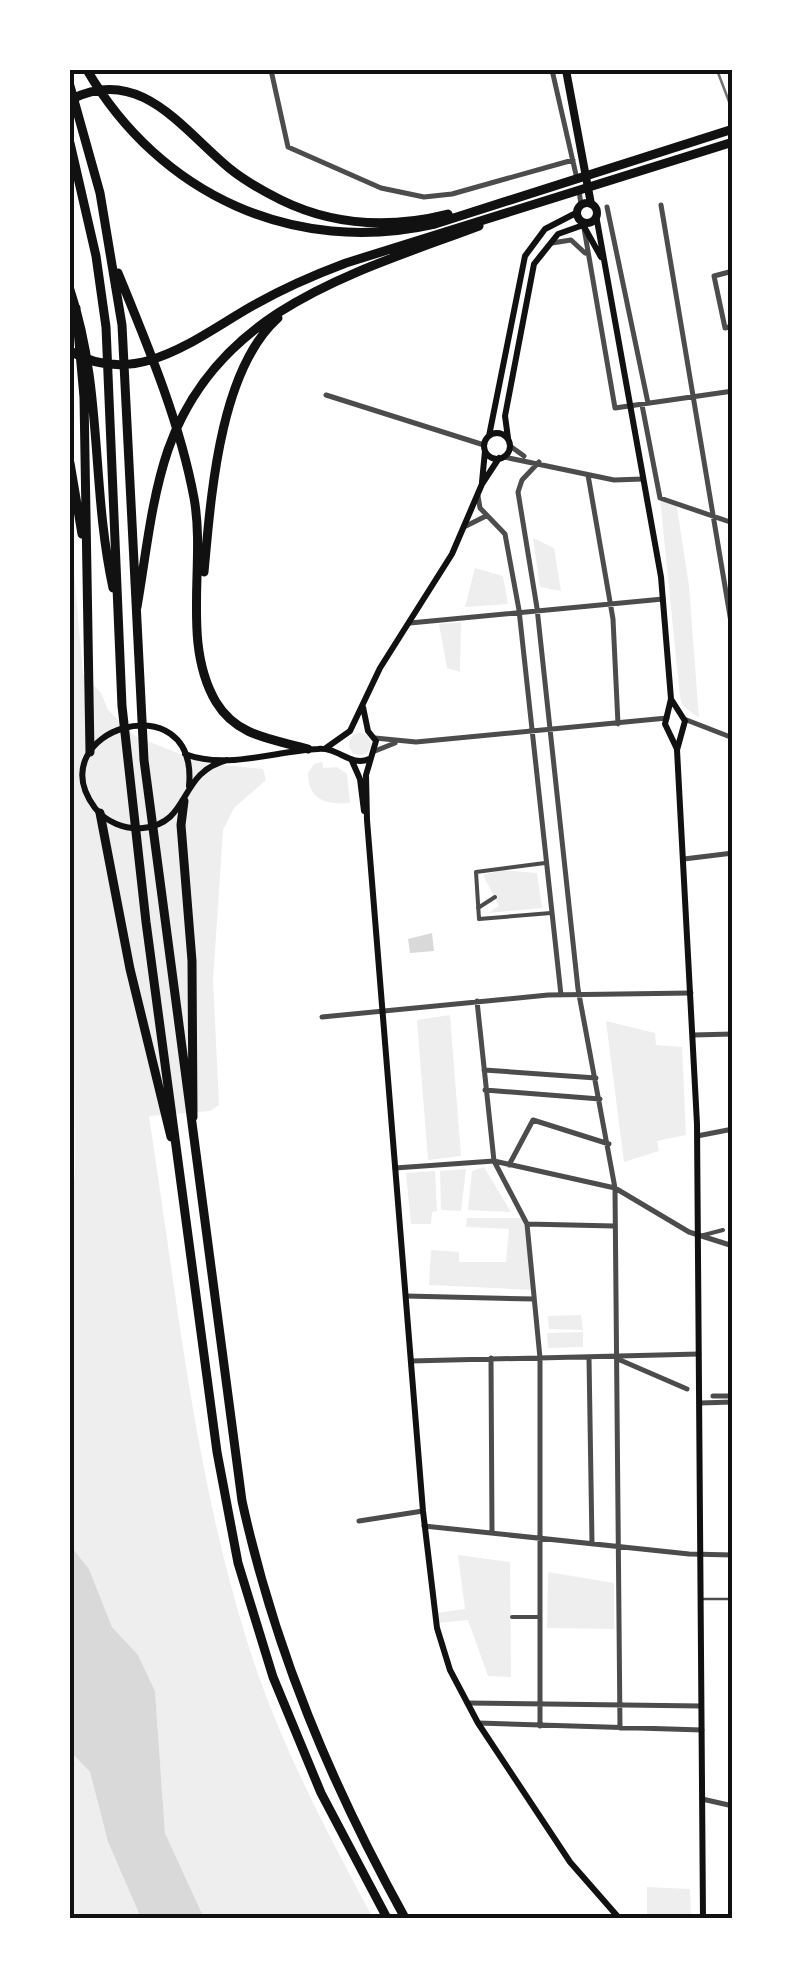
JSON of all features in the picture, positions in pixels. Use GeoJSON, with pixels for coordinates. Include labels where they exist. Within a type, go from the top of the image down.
{"type":"FeatureCollection","features":[{"type":"Feature","properties":{"kind":"highway"},"geometry":{"type":"LineString","coordinates":[[87,70],[127,126],[162,161],[208,194],[255,216],[312,231],[368,234],[435,224],[495,204]]}},
{"type":"Feature","properties":{"kind":"highway"},"geometry":{"type":"LineString","coordinates":[[70,86],[112,258],[187,470],[198,532],[202,664],[221,709],[235,724],[258,737],[308,749]]}},
{"type":"Feature","properties":{"kind":"highway"},"geometry":{"type":"LineString","coordinates":[[70,100],[106,89],[126,91],[163,107],[230,168],[302,209],[352,221],[392,223],[540,195],[733,142]]}},
{"type":"Feature","properties":{"kind":"highway"},"geometry":{"type":"LineString","coordinates":[[70,351],[105,364],[130,366],[180,348],[299,282],[733,130]]}},
{"type":"Feature","properties":{"kind":"highway"},"geometry":{"type":"LineString","coordinates":[[70,143],[96,256],[106,327],[117,610],[134,818],[217,1452],[250,1604],[300,1748],[387,1918]]}},
{"type":"Feature","properties":{"kind":"highway"},"geometry":{"type":"LineString","coordinates":[[134,627],[152,520],[172,442],[208,378],[245,338],[282,310],[332,281],[540,195]]}},
{"type":"Feature","properties":{"kind":"highway"},"geometry":{"type":"LineString","coordinates":[[112,258],[128,409],[134,627],[144,760],[233,1448],[266,1600],[316,1742],[406,1918]]}},
{"type":"Feature","properties":{"kind":"highway"},"geometry":{"type":"LineString","coordinates":[[199,604],[218,466],[242,370],[269,326],[332,281]]}},
{"type":"Feature","properties":{"kind":"highway"},"geometry":{"type":"LineString","coordinates":[[70,290],[88,347],[103,537],[117,610]]}},
{"type":"Feature","properties":{"kind":"highway"},"geometry":{"type":"LineString","coordinates":[[76,308],[83,384],[90,752]]}},
{"type":"Feature","properties":{"kind":"highway"},"geometry":{"type":"LineString","coordinates":[[70,463],[87,574]]}},
{"type":"Feature","properties":{"kind":"highway"},"geometry":{"type":"LineString","coordinates":[[184,801],[195,1085],[192,1135]]}},
{"type":"Feature","properties":{"kind":"highway"},"geometry":{"type":"LineString","coordinates":[[100,813],[162,1111],[177,1152]]}},
{"type":"Feature","properties":{"kind":"main road"},"geometry":{"type":"LineString","coordinates":[[566,70],[583,207],[601,257]]}},
{"type":"Feature","properties":{"kind":"main road"},"geometry":{"type":"LineString","coordinates":[[583,207],[601,257],[664,599],[671,699],[667,723],[677,750],[697,1136],[704,1918]]}},
{"type":"Feature","properties":{"kind":"main road"},"geometry":{"type":"LineString","coordinates":[[583,207],[545,229],[525,256],[478,496],[466,526],[347,734],[347,757],[358,772],[367,820],[424,1526],[437,1628],[445,1657],[478,1723],[570,1862],[619,1918]]}},
{"type":"Feature","properties":{"kind":"main road"},"geometry":{"type":"LineString","coordinates":[[482,484],[509,442],[505,416],[534,264],[546,246],[564,231],[588,221]]}},
{"type":"Feature","properties":{"kind":"main road"},"geometry":{"type":"LineString","coordinates":[[489,436],[498,432],[509,442]]}},
{"type":"Feature","properties":{"kind":"main road"},"geometry":{"type":"LineString","coordinates":[[485,448],[502,458]]}},
{"type":"Feature","properties":{"kind":"main road"},"geometry":{"type":"LineString","coordinates":[[671,699],[682,716],[677,750]]}},
{"type":"Feature","properties":{"kind":"main road"},"geometry":{"type":"LineString","coordinates":[[363,706],[368,731],[374,738],[367,820]]}},
{"type":"Feature","properties":{"kind":"main road"},"geometry":{"type":"LineString","coordinates":[[667,723],[682,716]]}},
{"type":"Feature","properties":{"kind":"main road"},"geometry":{"type":"LineString","coordinates":[[667,723],[682,730]]}},
{"type":"Feature","properties":{"kind":"main road"},"geometry":{"type":"LineString","coordinates":[[189,786],[184,754],[160,730],[135,724],[104,735],[90,752],[85,782],[100,813],[116,824],[142,828],[168,819],[184,801],[198,772],[227,760],[326,748],[347,757],[372,755]]}},
{"type":"Feature","properties":{"kind":"main road"},"geometry":{"type":"LineString","coordinates":[[326,748],[347,734],[368,731]]}},
{"type":"Feature","properties":{"kind":"main road"},"geometry":{"type":"LineString","coordinates":[[184,754],[227,760]]}},
{"type":"Feature","properties":{"kind":"street"},"geometry":{"type":"LineString","coordinates":[[271,70],[288,147],[394,192],[439,196],[573,160]]}},
{"type":"Feature","properties":{"kind":"street"},"geometry":{"type":"LineString","coordinates":[[552,70],[583,207]]}},
{"type":"Feature","properties":{"kind":"street"},"geometry":{"type":"LineString","coordinates":[[661,205],[733,634]]}},
{"type":"Feature","properties":{"kind":"street"},"geometry":{"type":"LineString","coordinates":[[607,207],[660,498],[733,523]]}},
{"type":"Feature","properties":{"kind":"street"},"geometry":{"type":"LineString","coordinates":[[588,221],[587,255],[615,408],[733,391]]}},
{"type":"Feature","properties":{"kind":"street"},"geometry":{"type":"LineString","coordinates":[[546,246],[571,240],[587,255]]}},
{"type":"Feature","properties":{"kind":"street"},"geometry":{"type":"LineString","coordinates":[[733,271],[714,276],[725,328],[733,326]]}},
{"type":"Feature","properties":{"kind":"street"},"geometry":{"type":"LineString","coordinates":[[326,394],[485,448]]}},
{"type":"Feature","properties":{"kind":"street"},"geometry":{"type":"LineString","coordinates":[[509,442],[526,458]]}},
{"type":"Feature","properties":{"kind":"street"},"geometry":{"type":"LineString","coordinates":[[502,458],[526,458],[588,475],[642,479]]}},
{"type":"Feature","properties":{"kind":"street"},"geometry":{"type":"LineString","coordinates":[[540,462],[519,485],[522,530],[537,608],[580,997],[615,1188],[620,1728]]}},
{"type":"Feature","properties":{"kind":"street"},"geometry":{"type":"LineString","coordinates":[[588,475],[611,603],[618,724]]}},
{"type":"Feature","properties":{"kind":"street"},"geometry":{"type":"LineString","coordinates":[[478,496],[489,517],[505,534],[518,610],[561,995]]}},
{"type":"Feature","properties":{"kind":"street"},"geometry":{"type":"LineString","coordinates":[[466,526],[478,517],[489,517]]}},
{"type":"Feature","properties":{"kind":"street"},"geometry":{"type":"LineString","coordinates":[[505,534],[522,530]]}},
{"type":"Feature","properties":{"kind":"street"},"geometry":{"type":"LineString","coordinates":[[408,624],[537,608],[664,599]]}},
{"type":"Feature","properties":{"kind":"street"},"geometry":{"type":"LineString","coordinates":[[420,606],[426,619]]}},
{"type":"Feature","properties":{"kind":"street"},"geometry":{"type":"LineString","coordinates":[[682,716],[704,729],[733,738]]}},
{"type":"Feature","properties":{"kind":"street"},"geometry":{"type":"LineString","coordinates":[[374,738],[398,742],[650,721],[667,723]]}},
{"type":"Feature","properties":{"kind":"street"},"geometry":{"type":"LineString","coordinates":[[682,730],[704,729]]}},
{"type":"Feature","properties":{"kind":"street"},"geometry":{"type":"LineString","coordinates":[[372,755],[398,742]]}},
{"type":"Feature","properties":{"kind":"street"},"geometry":{"type":"LineString","coordinates":[[684,859],[733,853]]}},
{"type":"Feature","properties":{"kind":"street"},"geometry":{"type":"LineString","coordinates":[[476,928],[476,872],[545,863]]}},
{"type":"Feature","properties":{"kind":"street"},"geometry":{"type":"LineString","coordinates":[[478,908],[495,897]]}},
{"type":"Feature","properties":{"kind":"street"},"geometry":{"type":"LineString","coordinates":[[478,919],[487,922],[552,912]]}},
{"type":"Feature","properties":{"kind":"street"},"geometry":{"type":"LineString","coordinates":[[322,1017],[561,995],[692,993]]}},
{"type":"Feature","properties":{"kind":"street"},"geometry":{"type":"LineString","coordinates":[[477,1001],[494,1162],[528,1224],[540,1358],[540,1726]]}},
{"type":"Feature","properties":{"kind":"street"},"geometry":{"type":"LineString","coordinates":[[694,1035],[733,1034]]}},
{"type":"Feature","properties":{"kind":"street"},"geometry":{"type":"LineString","coordinates":[[484,1070],[596,1078]]}},
{"type":"Feature","properties":{"kind":"street"},"geometry":{"type":"LineString","coordinates":[[485,1090],[600,1099]]}},
{"type":"Feature","properties":{"kind":"street"},"geometry":{"type":"LineString","coordinates":[[508,1165],[533,1120],[609,1144]]}},
{"type":"Feature","properties":{"kind":"street"},"geometry":{"type":"LineString","coordinates":[[697,1136],[733,1129]]}},
{"type":"Feature","properties":{"kind":"street"},"geometry":{"type":"LineString","coordinates":[[395,1168],[494,1162],[615,1188],[699,1236],[733,1246]]}},
{"type":"Feature","properties":{"kind":"street"},"geometry":{"type":"LineString","coordinates":[[528,1224],[614,1226]]}},
{"type":"Feature","properties":{"kind":"street"},"geometry":{"type":"LineString","coordinates":[[699,1236],[719,1228]]}},
{"type":"Feature","properties":{"kind":"street"},"geometry":{"type":"LineString","coordinates":[[406,1296],[534,1298]]}},
{"type":"Feature","properties":{"kind":"street"},"geometry":{"type":"LineString","coordinates":[[411,1360],[699,1354]]}},
{"type":"Feature","properties":{"kind":"street"},"geometry":{"type":"LineString","coordinates":[[643,1370],[646,1357]]}},
{"type":"Feature","properties":{"kind":"street"},"geometry":{"type":"LineString","coordinates":[[491,1358],[492,1534]]}},
{"type":"Feature","properties":{"kind":"street"},"geometry":{"type":"LineString","coordinates":[[589,1358],[592,1543]]}},
{"type":"Feature","properties":{"kind":"street"},"geometry":{"type":"LineString","coordinates":[[617,1358],[686,1389]]}},
{"type":"Feature","properties":{"kind":"street"},"geometry":{"type":"LineString","coordinates":[[713,1396],[733,1399]]}},
{"type":"Feature","properties":{"kind":"street"},"geometry":{"type":"LineString","coordinates":[[700,1403],[733,1399]]}},
{"type":"Feature","properties":{"kind":"street"},"geometry":{"type":"LineString","coordinates":[[359,1522],[423,1512]]}},
{"type":"Feature","properties":{"kind":"street"},"geometry":{"type":"LineString","coordinates":[[424,1526],[701,1556],[733,1555]]}},
{"type":"Feature","properties":{"kind":"street"},"geometry":{"type":"LineString","coordinates":[[512,1617],[540,1618]]}},
{"type":"Feature","properties":{"kind":"street"},"geometry":{"type":"LineString","coordinates":[[467,1704],[702,1706]]}},
{"type":"Feature","properties":{"kind":"street"},"geometry":{"type":"LineString","coordinates":[[478,1723],[702,1730]]}},
{"type":"Feature","properties":{"kind":"street"},"geometry":{"type":"LineString","coordinates":[[702,1799],[733,1806]]}},
{"type":"Feature","properties":{"kind":"lane"},"geometry":{"type":"LineString","coordinates":[[700,1598],[733,1598]]}},
{"type":"Feature","properties":{"kind":"shaded area"},"geometry":{"type":"Polygon","coordinates":[[[660,498],[676,501],[689,586],[699,718],[683,706],[680,697],[660,498]]]}},
{"type":"Feature","properties":{"kind":"shaded area"},"geometry":{"type":"Polygon","coordinates":[[[70,525],[83,674],[101,693],[108,710],[135,736],[203,763],[263,769],[266,780],[234,808],[223,830],[213,980],[219,1105],[210,1111],[149,1116],[188,1380],[229,1577],[259,1677],[287,1748],[373,1918],[204,1918],[165,1833],[155,1691],[138,1655],[112,1627],[89,1569],[70,1545],[70,1178],[75,1177],[70,525]]]}},
{"type":"Feature","properties":{"kind":"shaded area"},"geometry":{"type":"Polygon","coordinates":[[[533,538],[554,548],[561,591],[540,587],[533,538]]]}},
{"type":"Feature","properties":{"kind":"shaded area"},"geometry":{"type":"Polygon","coordinates":[[[475,568],[503,576],[508,604],[465,607],[475,568]]]}},
{"type":"Feature","properties":{"kind":"shaded area"},"geometry":{"type":"Polygon","coordinates":[[[461,622],[460,672],[447,668],[439,624],[461,622]]]}},
{"type":"Feature","properties":{"kind":"shaded area"},"geometry":{"type":"Polygon","coordinates":[[[360,733],[368,736],[368,752],[360,755],[352,752],[349,744],[352,736],[360,733]]]}},
{"type":"Feature","properties":{"kind":"shaded area"},"geometry":{"type":"Polygon","coordinates":[[[322,762],[323,768],[337,767],[347,774],[350,803],[326,802],[315,795],[308,773],[314,764],[322,762]]]}},
{"type":"Feature","properties":{"kind":"shaded area"},"geometry":{"type":"Polygon","coordinates":[[[502,870],[537,873],[542,908],[488,913],[499,906],[483,875],[502,870]]]}},
{"type":"Feature","properties":{"kind":"shaded area"},"geometry":{"type":"Polygon","coordinates":[[[432,933],[434,951],[410,953],[408,939],[432,933]]]}},
{"type":"Feature","properties":{"kind":"shaded area"},"geometry":{"type":"Polygon","coordinates":[[[450,1015],[461,1156],[428,1160],[417,1020],[450,1015]]]}},
{"type":"Feature","properties":{"kind":"shaded area"},"geometry":{"type":"Polygon","coordinates":[[[606,1021],[655,1033],[656,1045],[682,1047],[686,1135],[657,1141],[659,1151],[624,1162],[606,1021]]]}},
{"type":"Feature","properties":{"kind":"shaded area"},"geometry":{"type":"Polygon","coordinates":[[[484,1167],[511,1212],[468,1210],[472,1171],[484,1167]]]}},
{"type":"Feature","properties":{"kind":"shaded area"},"geometry":{"type":"Polygon","coordinates":[[[466,1169],[461,1211],[441,1210],[440,1171],[466,1169]]]}},
{"type":"Feature","properties":{"kind":"shaded area"},"geometry":{"type":"Polygon","coordinates":[[[435,1171],[437,1211],[432,1212],[431,1224],[411,1224],[406,1173],[435,1171]]]}},
{"type":"Feature","properties":{"kind":"shaded area"},"geometry":{"type":"Polygon","coordinates":[[[467,1218],[524,1218],[534,1290],[429,1285],[431,1250],[459,1252],[459,1262],[506,1262],[509,1229],[466,1227],[467,1218]]]}},
{"type":"Feature","properties":{"kind":"shaded area"},"geometry":{"type":"Polygon","coordinates":[[[581,1315],[583,1330],[549,1329],[548,1316],[581,1315]]]}},
{"type":"Feature","properties":{"kind":"shaded area"},"geometry":{"type":"Polygon","coordinates":[[[583,1332],[583,1347],[548,1348],[547,1333],[583,1332]]]}},
{"type":"Feature","properties":{"kind":"shaded area"},"geometry":{"type":"Polygon","coordinates":[[[70,1545],[89,1569],[112,1627],[138,1655],[155,1691],[165,1833],[204,1918],[141,1918],[108,1842],[90,1772],[70,1751],[70,1545]]]}},
{"type":"Feature","properties":{"kind":"shaded area"},"geometry":{"type":"Polygon","coordinates":[[[458,1555],[510,1562],[511,1677],[488,1676],[468,1620],[438,1623],[436,1613],[465,1609],[458,1555]]]}},
{"type":"Feature","properties":{"kind":"shaded area"},"geometry":{"type":"Polygon","coordinates":[[[548,1572],[614,1583],[614,1629],[547,1628],[548,1572]]]}},
{"type":"Feature","properties":{"kind":"shaded area"},"geometry":{"type":"Polygon","coordinates":[[[70,1751],[90,1772],[108,1842],[141,1918],[70,1918],[70,1751]]]}},
{"type":"Feature","properties":{"kind":"shaded area"},"geometry":{"type":"Polygon","coordinates":[[[647,1887],[690,1889],[691,1918],[647,1918],[647,1887]]]}},
{"type":"Feature","properties":{"kind":"railway"},"geometry":{"type":"LineString","coordinates":[[717,70],[733,112]]}}]}
